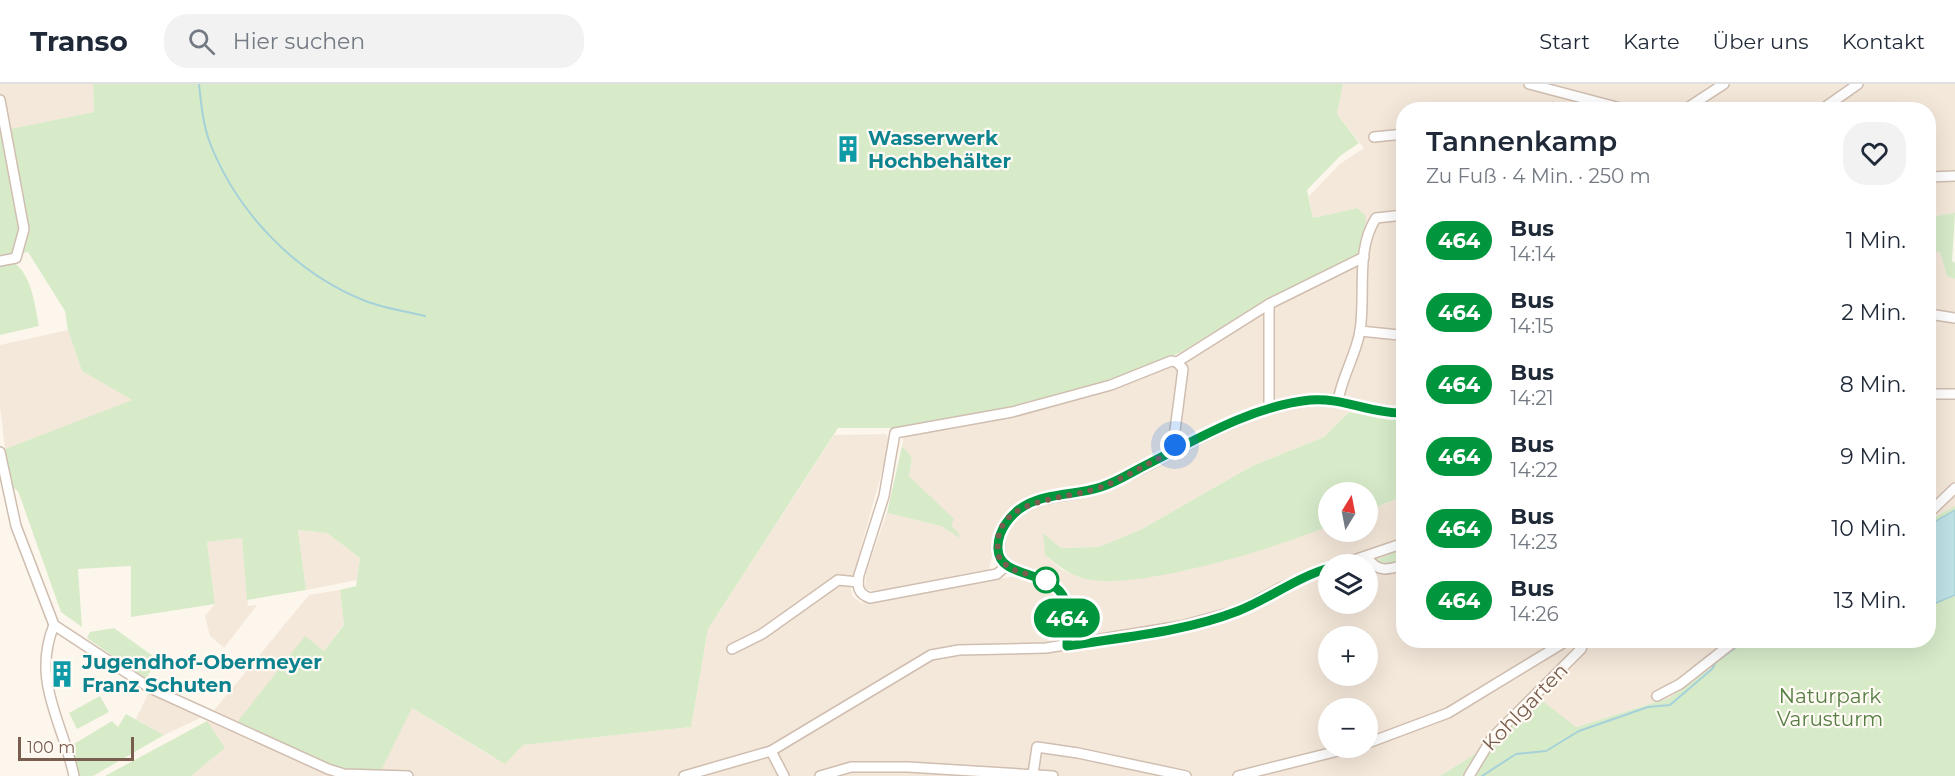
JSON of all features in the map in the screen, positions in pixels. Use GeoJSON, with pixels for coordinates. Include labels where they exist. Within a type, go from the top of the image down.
{"type":"FeatureCollection","features":[{"type":"Feature","properties":{"kind":"street"},"geometry":{"type":"LineString","coordinates":[[1529,84],[1598,102]]}},
{"type":"Feature","properties":{"kind":"street"},"geometry":{"type":"LineString","coordinates":[[1696,102],[1724,84]]}},
{"type":"Feature","properties":{"kind":"street"},"geometry":{"type":"LineString","coordinates":[[1832,102],[1858,84]]}},
{"type":"Feature","properties":{"kind":"street"},"geometry":{"type":"LineString","coordinates":[[0,100],[24,229],[16,258],[0,261]]}},
{"type":"Feature","properties":{"kind":"street"},"geometry":{"type":"LineString","coordinates":[[1374,137],[1396,135]]}},
{"type":"Feature","properties":{"kind":"street"},"geometry":{"type":"LineString","coordinates":[[1936,177],[1955,176]]}},
{"type":"Feature","properties":{"kind":"street"},"geometry":{"type":"LineString","coordinates":[[1338,401],[1360,332],[1364,257],[1371,225],[1376,218],[1396,216]]}},
{"type":"Feature","properties":{"kind":"street"},"geometry":{"type":"LineString","coordinates":[[1177,362],[1181,357],[1269,304],[1364,257]]}},
{"type":"Feature","properties":{"kind":"street"},"geometry":{"type":"LineString","coordinates":[[1269,304],[1269,408]]}},
{"type":"Feature","properties":{"kind":"street"},"geometry":{"type":"LineString","coordinates":[[1936,315],[1955,318]]}},
{"type":"Feature","properties":{"kind":"street"},"geometry":{"type":"LineString","coordinates":[[1360,332],[1396,335]]}},
{"type":"Feature","properties":{"kind":"street"},"geometry":{"type":"LineString","coordinates":[[1006,566],[997,574],[870,597],[862,595],[858,582],[884,496],[895,433],[1012,412],[1111,385],[1171,361],[1177,362],[1183,369],[1174,438],[1178,450]]}},
{"type":"Feature","properties":{"kind":"street"},"geometry":{"type":"LineString","coordinates":[[1936,394],[1955,394]]}},
{"type":"Feature","properties":{"kind":"street"},"geometry":{"type":"LineString","coordinates":[[1067,646],[1067,613],[1064,600],[1057,588],[1046,580],[1006,566],[1000,561],[999,539],[1014,513],[1027,504],[1102,487],[1269,408],[1311,400],[1338,401],[1386,413],[1396,413]]}},
{"type":"Feature","properties":{"kind":"street"},"geometry":{"type":"LineString","coordinates":[[0,454],[4,486],[16,526],[54,625],[150,688],[327,769],[344,774],[408,776]]}},
{"type":"Feature","properties":{"kind":"street"},"geometry":{"type":"LineString","coordinates":[[1936,506],[1955,488]]}},
{"type":"Feature","properties":{"kind":"street"},"geometry":{"type":"LineString","coordinates":[[1374,554],[1396,546]]}},
{"type":"Feature","properties":{"kind":"street"},"geometry":{"type":"LineString","coordinates":[[1378,569],[1385,571],[1396,568]]}},
{"type":"Feature","properties":{"kind":"street"},"geometry":{"type":"LineString","coordinates":[[684,776],[771,751],[931,655],[959,650],[1067,646],[1214,619],[1240,610],[1282,586],[1318,572]]}},
{"type":"Feature","properties":{"kind":"street"},"geometry":{"type":"LineString","coordinates":[[732,649],[762,634],[837,580],[858,582]]}},
{"type":"Feature","properties":{"kind":"street"},"geometry":{"type":"LineString","coordinates":[[54,625],[46,647],[44,665],[49,692],[74,776]]}},
{"type":"Feature","properties":{"kind":"street"},"geometry":{"type":"LineString","coordinates":[[1378,739],[1448,713],[1555,648]]}},
{"type":"Feature","properties":{"kind":"street","name":"Kohlgarten"},"geometry":{"type":"LineString","coordinates":[[1469,776],[1492,738],[1581,648]]}},
{"type":"Feature","properties":{"kind":"street"},"geometry":{"type":"LineString","coordinates":[[1657,696],[1680,684],[1725,648]]}},
{"type":"Feature","properties":{"kind":"street"},"geometry":{"type":"LineString","coordinates":[[1033,774],[1037,747],[1078,753],[1186,776]]}},
{"type":"Feature","properties":{"kind":"street"},"geometry":{"type":"LineString","coordinates":[[771,751],[784,776]]}},
{"type":"Feature","properties":{"kind":"street"},"geometry":{"type":"LineString","coordinates":[[1238,776],[1318,756]]}},
{"type":"Feature","properties":{"kind":"street"},"geometry":{"type":"LineString","coordinates":[[820,776],[851,767],[917,767],[1053,776]]}},
{"type":"Feature","properties":{"kind":"shaded area"},"geometry":{"type":"Polygon","coordinates":[[[0,84],[93,84],[94,112],[10,129],[4,101],[0,95],[0,84]]]}},
{"type":"Feature","properties":{"kind":"shaded area"},"geometry":{"type":"Polygon","coordinates":[[[1343,84],[1955,84],[1955,213],[1936,216],[1936,102],[1396,102],[1396,407],[1358,402],[1324,437],[1252,466],[1142,529],[1099,547],[1061,548],[1044,534],[1045,555],[1061,569],[1081,578],[1167,573],[1189,570],[1318,529],[1318,542],[1378,542],[1378,506],[1396,499],[1396,648],[1732,648],[1712,667],[1669,698],[1575,727],[1497,737],[1480,751],[1440,776],[191,776],[225,748],[207,721],[338,768],[412,708],[494,758],[523,745],[691,727],[708,629],[834,435],[886,434],[890,442],[850,587],[853,597],[862,603],[1010,577],[1033,579],[1054,592],[1062,612],[1059,628],[1048,642],[1048,652],[1073,648],[1072,612],[1069,594],[1058,577],[1061,571],[1057,576],[1043,569],[1029,568],[1008,559],[1004,552],[993,553],[989,569],[876,591],[865,589],[866,572],[887,513],[941,526],[959,537],[958,532],[950,526],[934,501],[909,476],[912,457],[902,446],[904,434],[985,420],[1167,365],[1179,353],[1270,299],[1358,255],[1356,208],[1313,218],[1309,196],[1340,164],[1364,148],[1337,114],[1343,84]]]}},
{"type":"Feature","properties":{"kind":"shaded area"},"geometry":{"type":"Polygon","coordinates":[[[1936,251],[1940,251],[1947,276],[1955,279],[1955,506],[1936,516],[1936,251]]]}},
{"type":"Feature","properties":{"kind":"shaded area"},"geometry":{"type":"Polygon","coordinates":[[[68,330],[82,371],[133,400],[5,449],[0,406],[0,345],[68,330]]]}},
{"type":"Feature","properties":{"kind":"shaded area"},"geometry":{"type":"Polygon","coordinates":[[[298,530],[327,533],[360,558],[357,580],[306,590],[298,530]]]}},
{"type":"Feature","properties":{"kind":"shaded area"},"geometry":{"type":"Polygon","coordinates":[[[242,538],[248,606],[257,605],[224,648],[210,636],[205,616],[215,604],[207,542],[242,538]]]}},
{"type":"Feature","properties":{"kind":"shaded area"},"geometry":{"type":"Polygon","coordinates":[[[340,590],[344,624],[324,651],[235,725],[211,714],[309,595],[340,590]]]}},
{"type":"Feature","properties":{"kind":"shaded area"},"geometry":{"type":"Polygon","coordinates":[[[150,690],[202,717],[164,735],[136,719],[150,690]]]}},
{"type":"Feature","properties":{"kind":"green space"},"geometry":{"type":"Polygon","coordinates":[[[93,84],[1343,84],[1337,114],[1359,143],[1340,156],[1307,190],[1313,218],[1357,208],[1366,216],[1364,238],[1358,255],[1270,299],[1179,353],[1115,378],[1050,398],[980,415],[901,428],[838,428],[708,629],[691,727],[523,745],[505,764],[412,708],[381,771],[338,768],[235,725],[305,636],[324,651],[344,625],[340,590],[356,586],[360,558],[327,533],[298,530],[306,590],[247,600],[242,538],[207,542],[215,604],[131,617],[131,566],[78,569],[82,627],[61,612],[18,491],[11,486],[5,449],[132,400],[82,371],[68,330],[65,311],[28,252],[0,257],[0,117],[10,129],[94,112],[93,84]]]}},
{"type":"Feature","properties":{"kind":"green space"},"geometry":{"type":"Polygon","coordinates":[[[1955,213],[1952,261],[1955,263],[1955,279],[1947,276],[1940,252],[1936,252],[1936,216],[1955,213]]]}},
{"type":"Feature","properties":{"kind":"green space"},"geometry":{"type":"Polygon","coordinates":[[[10,261],[17,265],[27,280],[34,299],[39,326],[0,335],[0,263],[10,261]]]}},
{"type":"Feature","properties":{"kind":"green space"},"geometry":{"type":"Polygon","coordinates":[[[1349,412],[1396,420],[1396,499],[1378,506],[1378,482],[1318,482],[1318,530],[1306,535],[1204,566],[1132,580],[1102,581],[1079,577],[1045,555],[1043,533],[1061,548],[1099,547],[1142,529],[1252,466],[1324,437],[1349,412]]]}},
{"type":"Feature","properties":{"kind":"green space"},"geometry":{"type":"Polygon","coordinates":[[[902,446],[912,457],[909,476],[954,519],[951,526],[958,532],[960,538],[941,526],[887,513],[902,446]]]}},
{"type":"Feature","properties":{"kind":"green space","name":"Naturpark Varusturm"},"geometry":{"type":"Polygon","coordinates":[[[1955,506],[1955,776],[1440,776],[1480,751],[1540,699],[1576,727],[1669,698],[1712,667],[1712,659],[1728,648],[1936,648],[1936,516],[1955,506]]]}},
{"type":"Feature","properties":{"kind":"green space"},"geometry":{"type":"Polygon","coordinates":[[[1396,552],[1396,563],[1383,567],[1379,565],[1378,559],[1396,552]]]}},
{"type":"Feature","properties":{"kind":"green space"},"geometry":{"type":"Polygon","coordinates":[[[114,628],[157,659],[146,679],[87,638],[90,632],[114,628]]]}},
{"type":"Feature","properties":{"kind":"green space"},"geometry":{"type":"Polygon","coordinates":[[[100,696],[109,712],[77,729],[69,713],[100,696]]]}},
{"type":"Feature","properties":{"kind":"green space"},"geometry":{"type":"Polygon","coordinates":[[[126,714],[164,735],[93,776],[77,776],[69,747],[112,721],[118,727],[126,714]]]}},
{"type":"Feature","properties":{"kind":"green space"},"geometry":{"type":"Polygon","coordinates":[[[207,721],[225,748],[191,776],[105,776],[207,721]]]}},
{"type":"Feature","properties":{"kind":"water"},"geometry":{"type":"Polygon","coordinates":[[[1955,510],[1955,595],[1936,603],[1936,521],[1955,510]]]}},
{"type":"Feature","properties":{"kind":"waterway"},"geometry":{"type":"LineString","coordinates":[[199,84],[206,129],[221,168],[252,216],[271,237],[291,256],[338,288],[370,303],[425,316]]}},
{"type":"Feature","properties":{"kind":"waterway"},"geometry":{"type":"LineString","coordinates":[[1482,776],[1516,754],[1546,751],[1579,731],[1648,707],[1670,705],[1712,669],[1716,662],[1735,648]]}},
{"type":"Feature","properties":{"kind":"bus line","name":"464"},"geometry":{"type":"LineString","coordinates":[[1318,572],[1282,586],[1240,610],[1214,619],[1067,646],[1067,613],[1064,600],[1057,588],[1046,580],[1006,566],[1000,561],[998,550],[999,539],[1005,525],[1014,513],[1027,504],[1102,487],[1239,420],[1269,408],[1311,400],[1338,401],[1386,413],[1396,413]]}},
{"type":"Feature","properties":{"kind":"place","name":"Wasserwerk Hochbehälter"},"geometry":{"type":"Point","coordinates":[848,149]}},
{"type":"Feature","properties":{"kind":"place","name":"Jugendhof-Obermeyer Franz Schuten"},"geometry":{"type":"Point","coordinates":[62,674]}},
{"type":"Feature","properties":{"kind":"route"},"geometry":{"type":"LineString","coordinates":[[1046,580],[1014,570],[1000,561],[999,539],[1014,513],[1027,504],[1102,487],[1178,450],[1175,445]]}}]}
